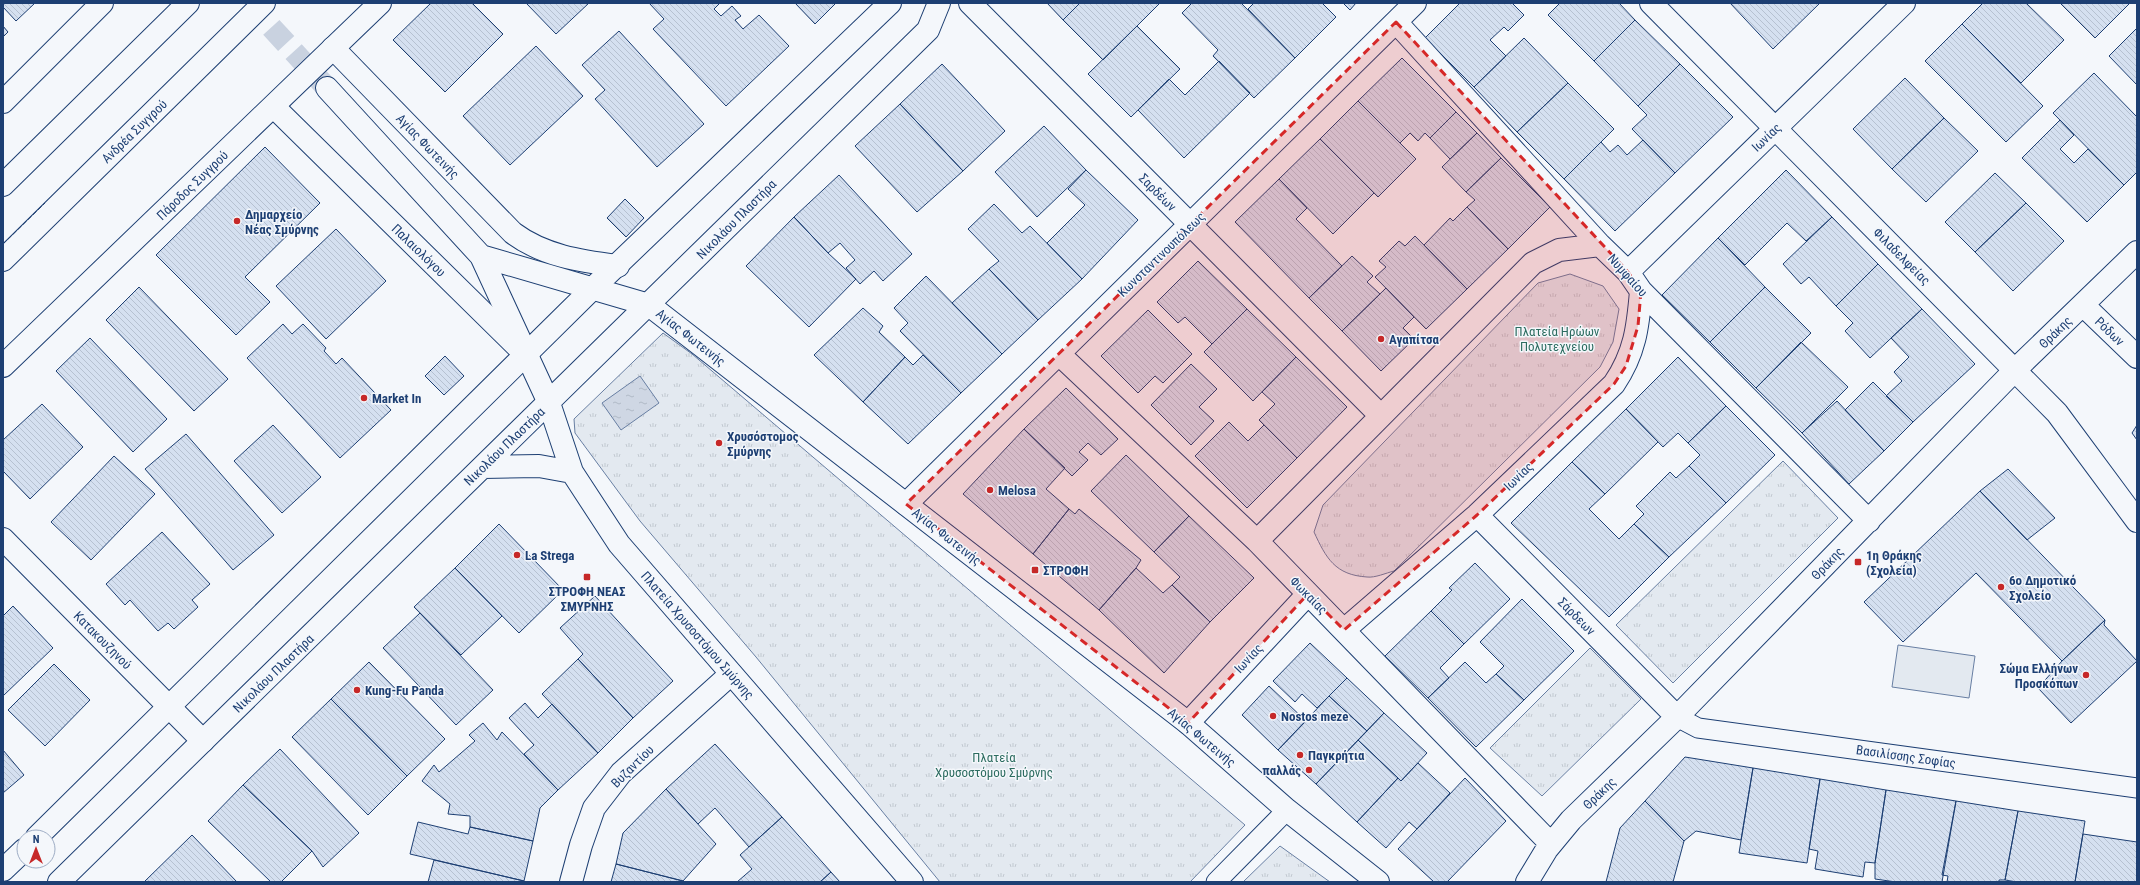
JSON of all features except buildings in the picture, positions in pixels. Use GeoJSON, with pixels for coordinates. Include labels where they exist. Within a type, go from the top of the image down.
{"type":"FeatureCollection","features":[{"type":"Feature","properties":{"kind":"main road"},"geometry":{"type":"LineString","coordinates":[[3,102],[102,3]]}},
{"type":"Feature","properties":{"kind":"main road"},"geometry":{"type":"LineString","coordinates":[[3,185],[188,3]]}},
{"type":"Feature","properties":{"kind":"main road","name":"Ανδρέα Συγγρού"},"geometry":{"type":"LineString","coordinates":[[3,260],[264,3]]}},
{"type":"Feature","properties":{"kind":"main road","name":"Πάροδος Συγγρού"},"geometry":{"type":"LineString","coordinates":[[3,366],[274,107],[380,3]]}},
{"type":"Feature","properties":{"kind":"main road"},"geometry":{"type":"LineString","coordinates":[[45,829],[527,356],[593,288],[618,266],[890,3]]}},
{"type":"Feature","properties":{"kind":"main road","name":"Νικολάου Πλαστήρα"},"geometry":{"type":"LineString","coordinates":[[59,882],[75,873],[203,741],[928,30],[939,3]]}},
{"type":"Feature","properties":{"kind":"main road","name":"Σαρδέων"},"geometry":{"type":"LineString","coordinates":[[970,3],[1380,415]]}},
{"type":"Feature","properties":{"kind":"main road","name":"Κωνσταντινουπόλεως"},"geometry":{"type":"LineString","coordinates":[[906,504],[1415,3]]}},
{"type":"Feature","properties":{"kind":"main road","name":"Φιλαδελφείας"},"geometry":{"type":"LineString","coordinates":[[1651,3],[2057,413],[2137,521]]}},
{"type":"Feature","properties":{"kind":"main road","name":"Ιωνίας"},"geometry":{"type":"LineString","coordinates":[[1628,272],[1904,3]]}},
{"type":"Feature","properties":{"kind":"main road","name":"Νυμφαίου"},"geometry":{"type":"LineString","coordinates":[[1396,22],[1600,245],[1628,272],[1641,291],[1869,521]]}},
{"type":"Feature","properties":{"kind":"main road","name":"Αγίας Φωτεινής"},"geometry":{"type":"LineString","coordinates":[[333,48],[513,233],[525,242],[574,260],[618,266]]}},
{"type":"Feature","properties":{"kind":"main road"},"geometry":{"type":"LineString","coordinates":[[327,88],[481,256],[527,356]]}},
{"type":"Feature","properties":{"kind":"main road","name":"Παλαιολόγου"},"geometry":{"type":"LineString","coordinates":[[274,107],[527,356],[549,403]]}},
{"type":"Feature","properties":{"kind":"main road"},"geometry":{"type":"LineString","coordinates":[[1258,541],[1380,415],[1533,263],[1559,250],[1600,245]]}},
{"type":"Feature","properties":{"kind":"main road","name":"Θράκης"},"geometry":{"type":"LineString","coordinates":[[1527,882],[1551,844],[1571,820],[1677,717],[2015,370],[2137,252]]}},
{"type":"Feature","properties":{"kind":"main road","name":"Αγίας Φωτεινής"},"geometry":{"type":"LineString","coordinates":[[481,256],[649,305],[1188,723],[1287,810],[1378,882]]}},
{"type":"Feature","properties":{"kind":"main road","name":"Ιωνίας"},"geometry":{"type":"LineString","coordinates":[[1344,630],[1477,515],[1614,384],[1626,366],[1634,344],[1641,291]]}},
{"type":"Feature","properties":{"kind":"main road","name":"Ρόδων"},"geometry":{"type":"LineString","coordinates":[[2083,305],[2137,357]]}},
{"type":"Feature","properties":{"kind":"main road","name":"Φωκαίας"},"geometry":{"type":"LineString","coordinates":[[1059,354],[1258,541],[1551,844]]}},
{"type":"Feature","properties":{"kind":"main road","name":"Πλατεία Χρυσοστόμου Σμύρνης"},"geometry":{"type":"LineString","coordinates":[[549,403],[572,472],[619,544],[912,882]]}},
{"type":"Feature","properties":{"kind":"main road"},"geometry":{"type":"LineString","coordinates":[[483,467],[539,466],[572,472]]}},
{"type":"Feature","properties":{"kind":"main road","name":"Σάρδεων"},"geometry":{"type":"LineString","coordinates":[[1477,515],[1677,717]]}},
{"type":"Feature","properties":{"kind":"main road","name":"Κατακουζηνού"},"geometry":{"type":"LineString","coordinates":[[3,539],[203,741]]}},
{"type":"Feature","properties":{"kind":"main road","name":"Ιωνίας"},"geometry":{"type":"LineString","coordinates":[[1188,723],[1308,594]]}},
{"type":"Feature","properties":{"kind":"main road","name":"Βυζαντίου"},"geometry":{"type":"LineString","coordinates":[[572,882],[581,845],[594,808],[621,773],[731,674]]}},
{"type":"Feature","properties":{"kind":"main road"},"geometry":{"type":"LineString","coordinates":[[3,870],[16,858]]}},
{"type":"Feature","properties":{"kind":"street","name":"Βασιλίσσης Σοφίας"},"geometry":{"type":"LineString","coordinates":[[1677,717],[1698,728],[2137,788]]}},
{"type":"Feature","properties":{"kind":"street"},"geometry":{"type":"LineString","coordinates":[[1216,882],[1287,810]]}},
{"type":"Feature","properties":{"kind":"highlighted area"},"geometry":{"type":"Polygon","coordinates":[[[1396,22],[1628,272],[1641,291],[1638,326],[1626,366],[1614,384],[1477,515],[1344,630],[1308,594],[1188,723],[906,504],[1396,22]]]}},
{"type":"Feature","properties":{"kind":"green space","name":"Πλατεία Ηρώων Πολυτεχνείου"},"geometry":{"type":"Polygon","coordinates":[[[1570,274],[1603,286],[1619,309],[1613,342],[1600,367],[1394,571],[1367,577],[1356,576],[1339,569],[1333,564],[1323,550],[1314,532],[1323,505],[1538,283],[1570,274]]]}},
{"type":"Feature","properties":{"kind":"green space","name":"Πλατεία Χρυσοστόμου Σμύρνης"},"geometry":{"type":"Polygon","coordinates":[[[663,333],[692,354],[1245,825],[1190,882],[940,882],[756,657],[640,521],[575,433],[574,419],[663,333]]]}},
{"type":"Feature","properties":{"kind":"green space"},"geometry":{"type":"Polygon","coordinates":[[[1783,461],[1838,518],[1673,683],[1616,625],[1783,461]]]}},
{"type":"Feature","properties":{"kind":"green space"},"geometry":{"type":"Polygon","coordinates":[[[1898,645],[1975,656],[1969,698],[1892,687],[1898,645]]]}},
{"type":"Feature","properties":{"kind":"green space"},"geometry":{"type":"Polygon","coordinates":[[[1590,648],[1641,699],[1542,796],[1490,748],[1590,648]]]}},
{"type":"Feature","properties":{"kind":"green space"},"geometry":{"type":"Polygon","coordinates":[[[1280,846],[1330,882],[1243,882],[1280,846]]]}},
{"type":"Feature","properties":{"kind":"water"},"geometry":{"type":"Polygon","coordinates":[[[640,376],[659,403],[621,430],[602,403],[640,376]]]}},
{"type":"Feature","properties":{"kind":"tunnel"},"geometry":{"type":"LineString","coordinates":[[249,3],[327,88]]}},
{"type":"Feature","properties":{"kind":"fence"},"geometry":{"type":"LineString","coordinates":[[3,244],[45,203]]}},
{"type":"Feature","properties":{"kind":"place","name":"Δημαρχείο Νέας Σμύρνης"},"geometry":{"type":"Point","coordinates":[237,221]}},
{"type":"Feature","properties":{"kind":"place","name":"Αγαπίτσα"},"geometry":{"type":"Point","coordinates":[1381,339]}},
{"type":"Feature","properties":{"kind":"place","name":"Market In"},"geometry":{"type":"Point","coordinates":[364,398]}},
{"type":"Feature","properties":{"kind":"place","name":"Χρυσόστομος Σμύρνης"},"geometry":{"type":"Point","coordinates":[719,443]}},
{"type":"Feature","properties":{"kind":"place","name":"Melosa"},"geometry":{"type":"Point","coordinates":[990,490]}},
{"type":"Feature","properties":{"kind":"place","name":"La Strega"},"geometry":{"type":"Point","coordinates":[517,555]}},
{"type":"Feature","properties":{"kind":"place","name":"1η Θράκης (Σχολεία)"},"geometry":{"type":"Point","coordinates":[1858,562]}},
{"type":"Feature","properties":{"kind":"place","name":"ΣΤΡΟΦΗ"},"geometry":{"type":"Point","coordinates":[1035,570]}},
{"type":"Feature","properties":{"kind":"place","name":"ΣΤΡΟΦΗ ΝΕΑΣ ΣΜΥΡΝΗΣ"},"geometry":{"type":"Point","coordinates":[587,577]}},
{"type":"Feature","properties":{"kind":"place","name":"6ο Δημοτικό Σχολείο"},"geometry":{"type":"Point","coordinates":[2001,587]}},
{"type":"Feature","properties":{"kind":"place","name":"Σώμα Ελλήνων Προσκόπων"},"geometry":{"type":"Point","coordinates":[2086,675]}},
{"type":"Feature","properties":{"kind":"place","name":"Kung-Fu Panda"},"geometry":{"type":"Point","coordinates":[357,690]}},
{"type":"Feature","properties":{"kind":"place","name":"Nostos meze"},"geometry":{"type":"Point","coordinates":[1273,716]}},
{"type":"Feature","properties":{"kind":"place","name":"Παγκρήτια"},"geometry":{"type":"Point","coordinates":[1300,755]}},
{"type":"Feature","properties":{"kind":"place","name":"παλλάς"},"geometry":{"type":"Point","coordinates":[1309,770]}}]}
